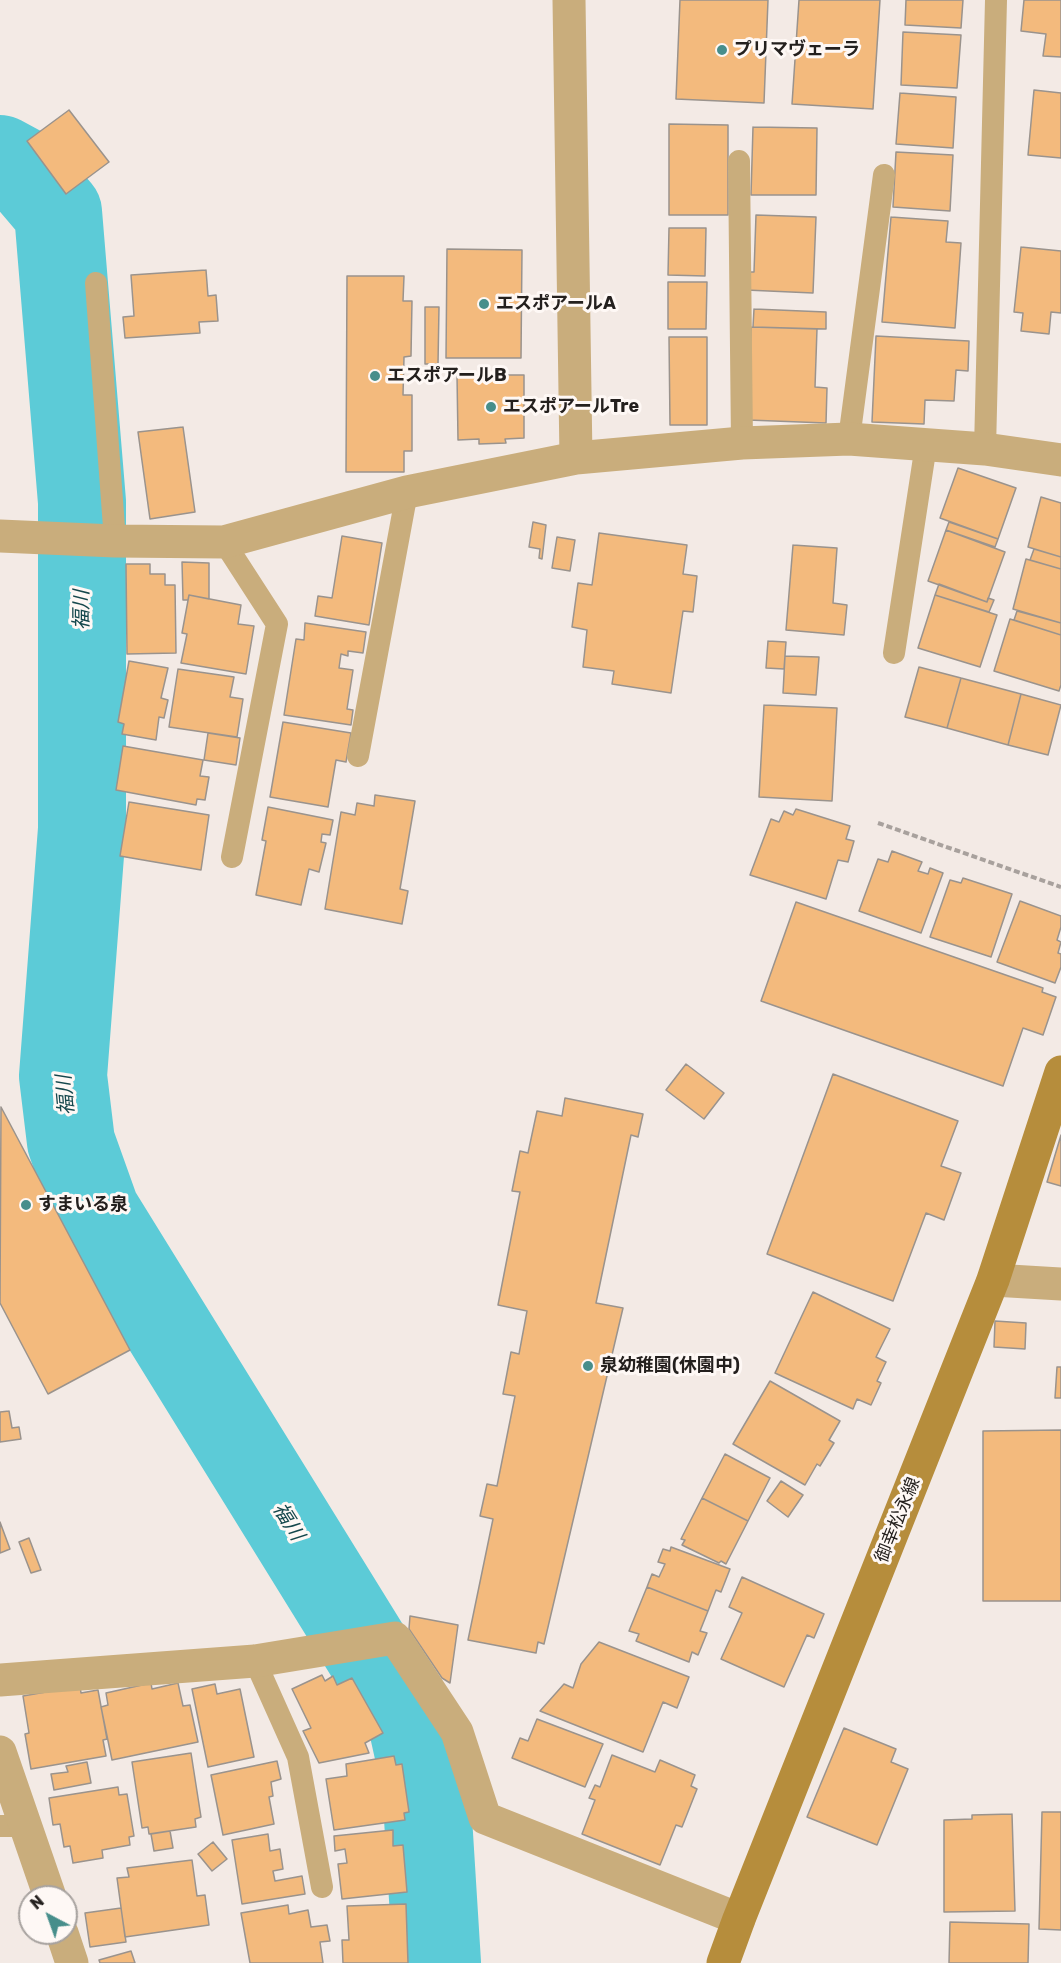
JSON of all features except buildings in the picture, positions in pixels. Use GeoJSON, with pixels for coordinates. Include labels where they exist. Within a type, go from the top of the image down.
{"type":"FeatureCollection","features":[{"type":"Feature","properties":{"kind":"main road","name":"御幸松永線"},"geometry":{"type":"LineString","coordinates":[[723,1963],[993,1280],[1061,1072]]}},
{"type":"Feature","properties":{"kind":"street"},"geometry":{"type":"LineString","coordinates":[[569,0],[576,458]]}},
{"type":"Feature","properties":{"kind":"street"},"geometry":{"type":"LineString","coordinates":[[0,536],[108,541],[224,542],[407,492],[576,458],[742,443],[849,439],[985,449],[1061,460]]}},
{"type":"Feature","properties":{"kind":"street"},"geometry":{"type":"LineString","coordinates":[[993,1280],[1061,1284]]}},
{"type":"Feature","properties":{"kind":"street"},"geometry":{"type":"LineString","coordinates":[[0,1680],[255,1661],[395,1638],[457,1732],[485,1818],[739,1919]]}},
{"type":"Feature","properties":{"kind":"street"},"geometry":{"type":"LineString","coordinates":[[0,1752],[13,1826],[44,1885]]}},
{"type":"Feature","properties":{"kind":"street"},"geometry":{"type":"LineString","coordinates":[[66,1945],[72,1963]]}},
{"type":"Feature","properties":{"kind":"lane"},"geometry":{"type":"LineString","coordinates":[[985,449],[996,0]]}},
{"type":"Feature","properties":{"kind":"lane"},"geometry":{"type":"LineString","coordinates":[[739,161],[742,443]]}},
{"type":"Feature","properties":{"kind":"lane"},"geometry":{"type":"LineString","coordinates":[[849,439],[884,175]]}},
{"type":"Feature","properties":{"kind":"lane"},"geometry":{"type":"LineString","coordinates":[[96,283],[108,541]]}},
{"type":"Feature","properties":{"kind":"lane"},"geometry":{"type":"LineString","coordinates":[[894,652],[926,446]]}},
{"type":"Feature","properties":{"kind":"lane"},"geometry":{"type":"LineString","coordinates":[[358,756],[407,492]]}},
{"type":"Feature","properties":{"kind":"lane"},"geometry":{"type":"LineString","coordinates":[[224,542],[277,624],[232,857]]}},
{"type":"Feature","properties":{"kind":"lane"},"geometry":{"type":"LineString","coordinates":[[255,1661],[298,1757],[322,1887]]}},
{"type":"Feature","properties":{"kind":"path"},"geometry":{"type":"LineString","coordinates":[[878,823],[1061,887]]}},
{"type":"Feature","properties":{"kind":"waterway","name":"福川"},"geometry":{"type":"LineString","coordinates":[[0,159],[24,172],[58,212],[82,502],[82,829],[63,1076],[71,1142],[96,1212],[412,1723],[426,1786],[437,1963]]}},
{"type":"Feature","properties":{"kind":"place","name":"プリマヴェーラ"},"geometry":{"type":"Point","coordinates":[722,50]}},
{"type":"Feature","properties":{"kind":"place","name":"エスポアールA"},"geometry":{"type":"Point","coordinates":[484,304]}},
{"type":"Feature","properties":{"kind":"place","name":"エスポアールB"},"geometry":{"type":"Point","coordinates":[375,376]}},
{"type":"Feature","properties":{"kind":"place","name":"エスポアールTre"},"geometry":{"type":"Point","coordinates":[491,407]}},
{"type":"Feature","properties":{"kind":"place","name":"すまいる泉"},"geometry":{"type":"Point","coordinates":[26,1205]}},
{"type":"Feature","properties":{"kind":"place","name":"泉幼稚園(休園中)"},"geometry":{"type":"Point","coordinates":[588,1366]}}]}
